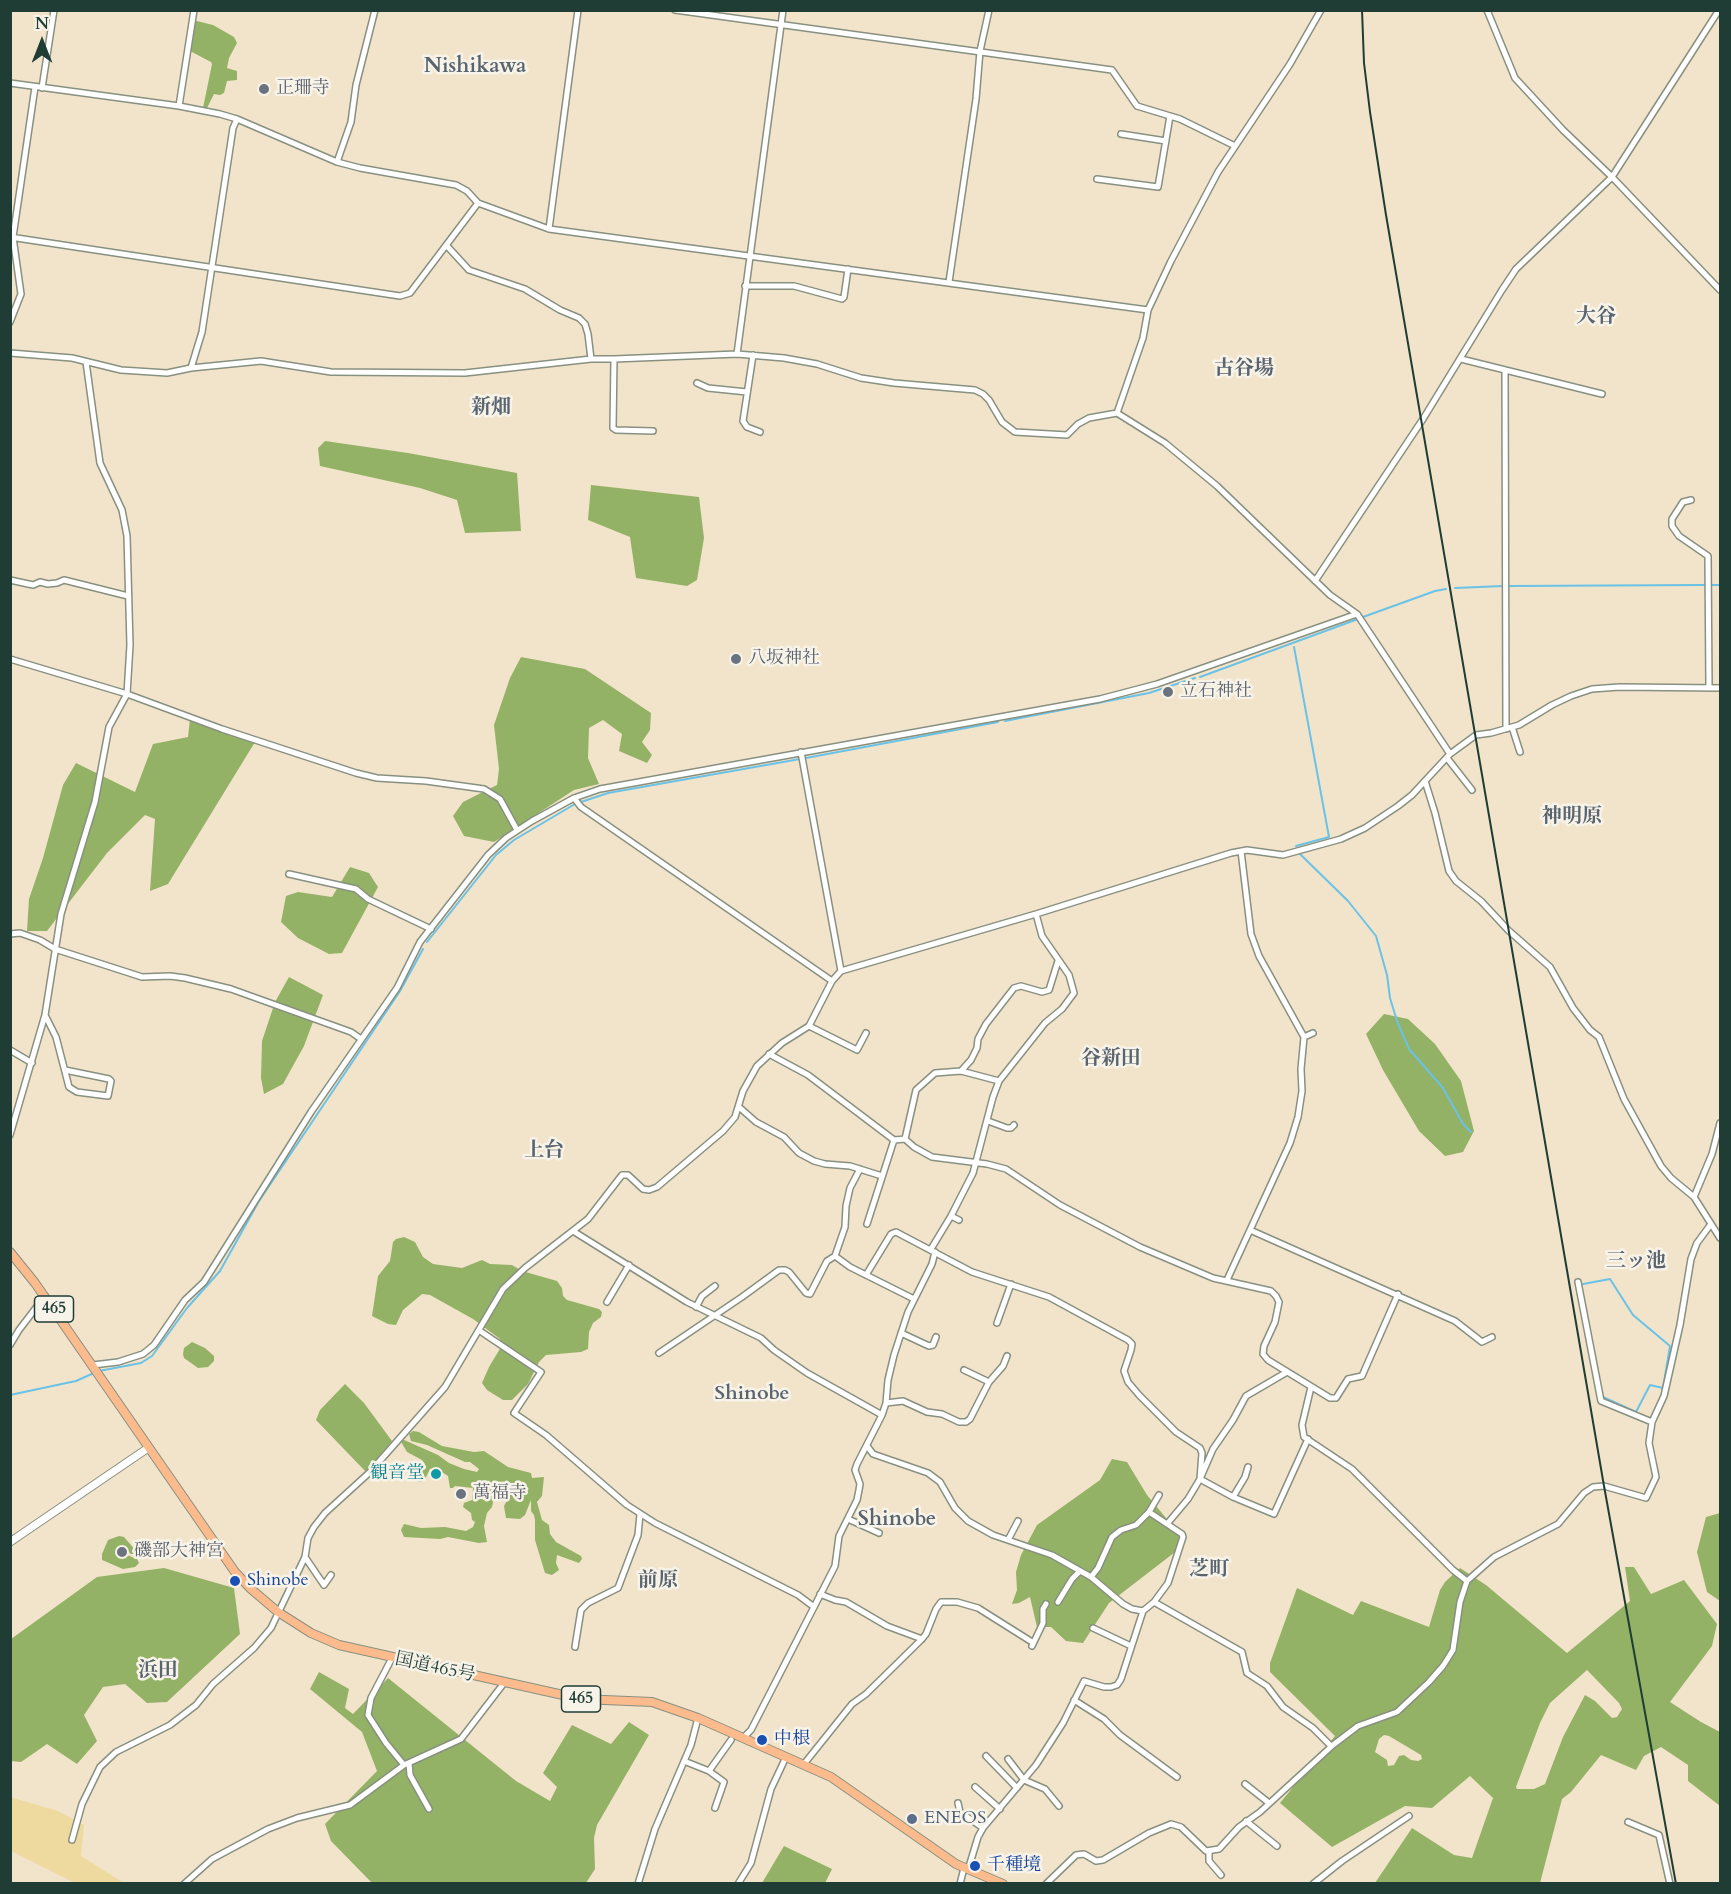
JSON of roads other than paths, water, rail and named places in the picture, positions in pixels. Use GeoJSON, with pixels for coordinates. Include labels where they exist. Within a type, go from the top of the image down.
{"type":"FeatureCollection","features":[{"type":"Feature","properties":{"kind":"highway","name":"国道465号"},"geometry":{"type":"LineString","coordinates":[[10,1252],[45,1296],[235,1572],[278,1612],[311,1633],[339,1645],[504,1683],[581,1699],[652,1702],[698,1718],[831,1777],[927,1845],[966,1869],[1004,1884]]}},
{"type":"Feature","properties":{"kind":"street"},"geometry":{"type":"LineString","coordinates":[[42,88],[54,10]]}},
{"type":"Feature","properties":{"kind":"street"},"geometry":{"type":"LineString","coordinates":[[179,106],[194,10]]}},
{"type":"Feature","properties":{"kind":"street"},"geometry":{"type":"LineString","coordinates":[[337,162],[351,122],[356,86],[375,10]]}},
{"type":"Feature","properties":{"kind":"street"},"geometry":{"type":"LineString","coordinates":[[549,228],[578,10]]}},
{"type":"Feature","properties":{"kind":"street"},"geometry":{"type":"LineString","coordinates":[[675,10],[1112,70],[1137,106],[1180,119],[1235,147]]}},
{"type":"Feature","properties":{"kind":"street"},"geometry":{"type":"LineString","coordinates":[[736,354],[783,10]]}},
{"type":"Feature","properties":{"kind":"street"},"geometry":{"type":"LineString","coordinates":[[949,282],[976,99],[980,51],[989,10]]}},
{"type":"Feature","properties":{"kind":"street"},"geometry":{"type":"LineString","coordinates":[[1117,413],[1143,338],[1148,310],[1171,261],[1213,182],[1290,64],[1321,10]]}},
{"type":"Feature","properties":{"kind":"street"},"geometry":{"type":"LineString","coordinates":[[1486,10],[1515,78],[1720,290]]}},
{"type":"Feature","properties":{"kind":"street"},"geometry":{"type":"LineString","coordinates":[[1315,581],[1461,359],[1516,270],[1612,177],[1719,10]]}},
{"type":"Feature","properties":{"kind":"street"},"geometry":{"type":"LineString","coordinates":[[10,83],[179,106],[237,119],[337,162],[456,185],[467,191],[478,203],[549,228],[1148,310]]}},
{"type":"Feature","properties":{"kind":"street"},"geometry":{"type":"LineString","coordinates":[[10,322],[21,294],[11,237],[35,87]]}},
{"type":"Feature","properties":{"kind":"street"},"geometry":{"type":"LineString","coordinates":[[1097,179],[1156,188],[1159,184],[1170,116]]}},
{"type":"Feature","properties":{"kind":"street"},"geometry":{"type":"LineString","coordinates":[[191,368],[202,332],[233,128],[237,119]]}},
{"type":"Feature","properties":{"kind":"street"},"geometry":{"type":"LineString","coordinates":[[1121,134],[1166,141]]}},
{"type":"Feature","properties":{"kind":"street"},"geometry":{"type":"LineString","coordinates":[[11,237],[400,296],[410,293],[478,203]]}},
{"type":"Feature","properties":{"kind":"street"},"geometry":{"type":"LineString","coordinates":[[447,246],[469,270],[525,289],[560,310],[579,318],[585,324],[591,358]]}},
{"type":"Feature","properties":{"kind":"street"},"geometry":{"type":"LineString","coordinates":[[745,286],[794,286],[842,299],[848,269]]}},
{"type":"Feature","properties":{"kind":"street"},"geometry":{"type":"LineString","coordinates":[[10,353],[72,358],[121,370],[167,373],[191,368],[261,361],[332,372],[465,373],[591,358],[614,360],[736,354],[784,358],[818,364],[876,381],[975,390],[983,394],[1002,422],[1015,432],[1067,435],[1078,424],[1089,418],[1117,413],[1165,443],[1217,486],[1330,595],[1357,614],[1472,790]]}},
{"type":"Feature","properties":{"kind":"street"},"geometry":{"type":"LineString","coordinates":[[753,356],[743,421],[747,427],[760,432]]}},
{"type":"Feature","properties":{"kind":"street"},"geometry":{"type":"LineString","coordinates":[[1461,359],[1602,394]]}},
{"type":"Feature","properties":{"kind":"street"},"geometry":{"type":"LineString","coordinates":[[614,360],[613,428],[653,431]]}},
{"type":"Feature","properties":{"kind":"street"},"geometry":{"type":"LineString","coordinates":[[10,1135],[45,1015],[62,914],[95,802],[109,727],[128,694],[127,536],[122,510],[100,464],[86,362]]}},
{"type":"Feature","properties":{"kind":"street"},"geometry":{"type":"LineString","coordinates":[[1505,371],[1509,728],[1520,752]]}},
{"type":"Feature","properties":{"kind":"street"},"geometry":{"type":"LineString","coordinates":[[697,383],[721,390],[747,392]]}},
{"type":"Feature","properties":{"kind":"street"},"geometry":{"type":"LineString","coordinates":[[1691,500],[1683,502],[1672,519],[1672,526],[1679,536],[1708,556],[1709,687]]}},
{"type":"Feature","properties":{"kind":"street"},"geometry":{"type":"LineString","coordinates":[[10,580],[33,585],[40,582],[48,584],[64,580],[128,596]]}},
{"type":"Feature","properties":{"kind":"street"},"geometry":{"type":"LineString","coordinates":[[95,1369],[143,1354],[154,1345],[185,1300],[204,1282],[311,1112],[396,988],[420,942],[488,855],[517,830],[600,789],[1100,699],[1157,684],[1357,614]]}},
{"type":"Feature","properties":{"kind":"street"},"geometry":{"type":"LineString","coordinates":[[10,659],[128,694],[222,729],[356,773],[377,778],[426,781],[484,789],[500,799],[517,830]]}},
{"type":"Feature","properties":{"kind":"street"},"geometry":{"type":"LineString","coordinates":[[72,1840],[82,1804],[100,1767],[116,1752],[170,1725],[196,1705],[213,1684],[254,1648],[271,1628],[305,1557],[308,1538],[314,1527],[325,1513],[364,1478],[433,1403],[454,1376],[503,1289],[599,1207],[622,1175],[628,1176],[644,1189],[657,1187],[723,1131],[735,1117],[747,1083],[758,1066],[782,1042],[809,1026],[832,981],[841,971],[1036,914],[1241,850],[1283,855],[1341,839],[1382,817],[1412,795],[1448,756],[1476,735],[1519,725],[1561,700],[1592,689],[1650,686],[1720,688]]}},
{"type":"Feature","properties":{"kind":"street"},"geometry":{"type":"LineString","coordinates":[[801,752],[841,971]]}},
{"type":"Feature","properties":{"kind":"street"},"geometry":{"type":"LineString","coordinates":[[1425,781],[1449,871],[1455,881],[1481,901],[1508,930],[1550,967],[1573,1008],[1590,1030],[1599,1037],[1624,1099],[1661,1166],[1671,1178],[1694,1197],[1720,1238]]}},
{"type":"Feature","properties":{"kind":"street"},"geometry":{"type":"LineString","coordinates":[[576,801],[832,981]]}},
{"type":"Feature","properties":{"kind":"street"},"geometry":{"type":"LineString","coordinates":[[1227,1280],[1290,1143],[1298,1117],[1302,1091],[1301,1069],[1304,1037],[1259,956],[1251,934],[1241,850]]}},
{"type":"Feature","properties":{"kind":"street"},"geometry":{"type":"LineString","coordinates":[[289,873],[356,889],[368,898],[431,929]]}},
{"type":"Feature","properties":{"kind":"street"},"geometry":{"type":"LineString","coordinates":[[744,1737],[751,1730],[835,1566],[839,1536],[857,1500],[860,1484],[855,1470],[882,1415],[886,1403],[888,1380],[901,1333],[914,1299],[932,1264],[933,1251],[969,1183],[999,1081],[1045,1023],[1062,1009],[1074,993],[1069,975],[1042,936],[1036,914]]}},
{"type":"Feature","properties":{"kind":"street"},"geometry":{"type":"LineString","coordinates":[[10,934],[20,933],[55,949],[142,977],[185,978],[231,989],[351,1032],[361,1039]]}},
{"type":"Feature","properties":{"kind":"street"},"geometry":{"type":"LineString","coordinates":[[962,1071],[971,1060],[986,1024],[1014,988],[1021,986],[1042,992],[1049,990],[1058,961]]}},
{"type":"Feature","properties":{"kind":"street"},"geometry":{"type":"LineString","coordinates":[[45,1015],[56,1037],[69,1086],[87,1094],[108,1096],[111,1081],[108,1079],[65,1070]]}},
{"type":"Feature","properties":{"kind":"street"},"geometry":{"type":"LineString","coordinates":[[809,1026],[857,1050],[866,1033]]}},
{"type":"Feature","properties":{"kind":"street"},"geometry":{"type":"LineString","coordinates":[[1304,1037],[1313,1033]]}},
{"type":"Feature","properties":{"kind":"street"},"geometry":{"type":"LineString","coordinates":[[10,1050],[32,1063]]}},
{"type":"Feature","properties":{"kind":"street"},"geometry":{"type":"LineString","coordinates":[[769,1054],[808,1075],[894,1140],[905,1139],[932,1157],[975,1162],[1006,1169],[1060,1205],[1125,1240],[1213,1278],[1271,1291],[1279,1302],[1275,1322],[1264,1346],[1263,1354],[1268,1360],[1330,1398],[1336,1398],[1348,1379],[1362,1376],[1398,1294]]}},
{"type":"Feature","properties":{"kind":"street"},"geometry":{"type":"LineString","coordinates":[[905,1139],[915,1090],[935,1073],[962,1071],[999,1081]]}},
{"type":"Feature","properties":{"kind":"street"},"geometry":{"type":"LineString","coordinates":[[739,1107],[756,1122],[779,1134],[806,1157],[825,1164],[850,1166],[882,1176]]}},
{"type":"Feature","properties":{"kind":"street"},"geometry":{"type":"LineString","coordinates":[[988,1121],[1007,1128],[1014,1125]]}},
{"type":"Feature","properties":{"kind":"street"},"geometry":{"type":"LineString","coordinates":[[1694,1197],[1712,1154],[1720,1123]]}},
{"type":"Feature","properties":{"kind":"street"},"geometry":{"type":"LineString","coordinates":[[884,1142],[888,1136]]}},
{"type":"Feature","properties":{"kind":"street"},"geometry":{"type":"LineString","coordinates":[[867,1224],[894,1140]]}},
{"type":"Feature","properties":{"kind":"street"},"geometry":{"type":"LineString","coordinates":[[659,1353],[782,1269],[789,1272],[806,1293],[810,1294],[827,1261],[835,1256],[845,1227],[850,1188],[860,1169]]}},
{"type":"Feature","properties":{"kind":"street"},"geometry":{"type":"LineString","coordinates":[[951,1216],[959,1220]]}},
{"type":"Feature","properties":{"kind":"street"},"geometry":{"type":"LineString","coordinates":[[1046,1884],[1076,1854],[1103,1860],[1149,1833],[1171,1824],[1178,1824],[1201,1849],[1209,1852],[1219,1849],[1246,1821],[1331,1746],[1358,1726],[1397,1712],[1443,1666],[1453,1650],[1460,1602],[1467,1581],[1494,1557],[1558,1524],[1584,1493],[1593,1487],[1604,1486],[1647,1498],[1656,1477],[1648,1443],[1652,1422],[1665,1396],[1691,1259],[1697,1243],[1711,1224]]}},
{"type":"Feature","properties":{"kind":"street"},"geometry":{"type":"LineString","coordinates":[[1250,1230],[1455,1321],[1482,1342],[1492,1337]]}},
{"type":"Feature","properties":{"kind":"street"},"geometry":{"type":"LineString","coordinates":[[573,1231],[696,1307],[761,1338],[807,1373],[882,1415]]}},
{"type":"Feature","properties":{"kind":"street"},"geometry":{"type":"LineString","coordinates":[[866,1275],[893,1232],[964,1268],[1049,1297],[1132,1344],[1124,1371],[1128,1382],[1176,1432],[1200,1448],[1202,1453],[1200,1479]]}},
{"type":"Feature","properties":{"kind":"street"},"geometry":{"type":"LineString","coordinates":[[835,1256],[842,1262],[914,1299]]}},
{"type":"Feature","properties":{"kind":"street"},"geometry":{"type":"LineString","coordinates":[[607,1302],[629,1264]]}},
{"type":"Feature","properties":{"kind":"street"},"geometry":{"type":"LineString","coordinates":[[1578,1282],[1601,1401],[1652,1422]]}},
{"type":"Feature","properties":{"kind":"street"},"geometry":{"type":"LineString","coordinates":[[998,1323],[1011,1284]]}},
{"type":"Feature","properties":{"kind":"street"},"geometry":{"type":"LineString","coordinates":[[696,1307],[702,1296],[715,1286]]}},
{"type":"Feature","properties":{"kind":"street"},"geometry":{"type":"LineString","coordinates":[[10,1345],[45,1296]]}},
{"type":"Feature","properties":{"kind":"street"},"geometry":{"type":"LineString","coordinates":[[480,1331],[541,1372],[514,1413],[546,1435],[640,1514],[798,1595],[814,1607]]}},
{"type":"Feature","properties":{"kind":"street"},"geometry":{"type":"LineString","coordinates":[[901,1333],[929,1346],[933,1345],[936,1337]]}},
{"type":"Feature","properties":{"kind":"street"},"geometry":{"type":"LineString","coordinates":[[886,1403],[903,1401],[927,1412],[942,1414],[963,1423],[970,1419],[989,1382],[1003,1366],[1006,1356]]}},
{"type":"Feature","properties":{"kind":"street"},"geometry":{"type":"LineString","coordinates":[[964,1370],[989,1382]]}},
{"type":"Feature","properties":{"kind":"street"},"geometry":{"type":"LineString","coordinates":[[1167,1524],[1188,1499],[1213,1449],[1246,1396],[1287,1372]]}},
{"type":"Feature","properties":{"kind":"street"},"geometry":{"type":"LineString","coordinates":[[1311,1387],[1302,1434],[1352,1469],[1467,1581]]}},
{"type":"Feature","properties":{"kind":"street"},"geometry":{"type":"LineString","coordinates":[[1200,1479],[1233,1497],[1274,1514],[1308,1439]]}},
{"type":"Feature","properties":{"kind":"street"},"geometry":{"type":"LineString","coordinates":[[867,1446],[873,1454],[928,1473],[940,1482],[955,1508],[968,1521],[993,1535],[1045,1552],[1091,1577],[1123,1604],[1143,1611]]}},
{"type":"Feature","properties":{"kind":"street"},"geometry":{"type":"LineString","coordinates":[[10,1542],[148,1448]]}},
{"type":"Feature","properties":{"kind":"street"},"geometry":{"type":"LineString","coordinates":[[1233,1497],[1248,1467]]}},
{"type":"Feature","properties":{"kind":"street"},"geometry":{"type":"LineString","coordinates":[[1091,1577],[1098,1568],[1112,1537],[1121,1530],[1136,1524],[1149,1512],[1159,1495]]}},
{"type":"Feature","properties":{"kind":"street"},"geometry":{"type":"LineString","coordinates":[[960,1884],[983,1828],[1024,1780],[1058,1731],[1084,1681],[1104,1687],[1117,1685],[1121,1679],[1143,1611],[1154,1602],[1168,1583],[1183,1537],[1149,1512]]}},
{"type":"Feature","properties":{"kind":"street"},"geometry":{"type":"LineString","coordinates":[[575,1647],[581,1610],[588,1603],[618,1588],[638,1535],[640,1514]]}},
{"type":"Feature","properties":{"kind":"street"},"geometry":{"type":"LineString","coordinates":[[848,1519],[879,1533]]}},
{"type":"Feature","properties":{"kind":"street"},"geometry":{"type":"LineString","coordinates":[[1008,1540],[1018,1521]]}},
{"type":"Feature","properties":{"kind":"street"},"geometry":{"type":"LineString","coordinates":[[305,1557],[324,1585],[331,1575]]}},
{"type":"Feature","properties":{"kind":"street"},"geometry":{"type":"LineString","coordinates":[[1058,1602],[1072,1579],[1080,1571]]}},
{"type":"Feature","properties":{"kind":"street"},"geometry":{"type":"LineString","coordinates":[[820,1594],[846,1602],[887,1626],[922,1639]]}},
{"type":"Feature","properties":{"kind":"street"},"geometry":{"type":"LineString","coordinates":[[804,1764],[852,1704],[866,1694],[922,1639],[940,1602],[967,1605],[986,1612],[1032,1644],[1043,1623],[1043,1609],[1046,1604]]}},
{"type":"Feature","properties":{"kind":"street"},"geometry":{"type":"LineString","coordinates":[[1154,1602],[1242,1652],[1247,1673],[1267,1686],[1283,1707],[1313,1728],[1331,1746]]}},
{"type":"Feature","properties":{"kind":"street"},"geometry":{"type":"LineString","coordinates":[[1093,1628],[1131,1646]]}},
{"type":"Feature","properties":{"kind":"street"},"geometry":{"type":"LineString","coordinates":[[392,1658],[371,1698],[368,1715],[386,1743],[407,1764],[410,1775],[429,1809]]}},
{"type":"Feature","properties":{"kind":"street"},"geometry":{"type":"LineString","coordinates":[[184,1884],[212,1859],[268,1829],[297,1818],[350,1805],[407,1764],[461,1739],[504,1683]]}},
{"type":"Feature","properties":{"kind":"street"},"geometry":{"type":"LineString","coordinates":[[1074,1700],[1104,1719],[1120,1735],[1177,1777]]}},
{"type":"Feature","properties":{"kind":"street"},"geometry":{"type":"LineString","coordinates":[[638,1884],[655,1828],[691,1745],[698,1718]]}},
{"type":"Feature","properties":{"kind":"street"},"geometry":{"type":"LineString","coordinates":[[709,1771],[731,1740]]}},
{"type":"Feature","properties":{"kind":"street"},"geometry":{"type":"LineString","coordinates":[[738,1884],[751,1863],[771,1789],[786,1756]]}},
{"type":"Feature","properties":{"kind":"street"},"geometry":{"type":"LineString","coordinates":[[986,1756],[1017,1788]]}},
{"type":"Feature","properties":{"kind":"street"},"geometry":{"type":"LineString","coordinates":[[1008,1759],[1024,1780],[1045,1789],[1059,1806]]}},
{"type":"Feature","properties":{"kind":"street"},"geometry":{"type":"LineString","coordinates":[[684,1761],[709,1771],[725,1784],[715,1808]]}},
{"type":"Feature","properties":{"kind":"street"},"geometry":{"type":"LineString","coordinates":[[1245,1784],[1269,1803]]}},
{"type":"Feature","properties":{"kind":"street"},"geometry":{"type":"LineString","coordinates":[[975,1787],[1000,1809]]}},
{"type":"Feature","properties":{"kind":"street"},"geometry":{"type":"LineString","coordinates":[[958,1803],[960,1812],[983,1828]]}},
{"type":"Feature","properties":{"kind":"street"},"geometry":{"type":"LineString","coordinates":[[1313,1884],[1342,1861],[1409,1816]]}},
{"type":"Feature","properties":{"kind":"street"},"geometry":{"type":"LineString","coordinates":[[1246,1821],[1277,1846]]}},
{"type":"Feature","properties":{"kind":"street"},"geometry":{"type":"LineString","coordinates":[[1628,1822],[1659,1835],[1670,1884]]}},
{"type":"Feature","properties":{"kind":"street"},"geometry":{"type":"LineString","coordinates":[[1209,1852],[1209,1861],[1221,1875]]}},
{"type":"Feature","properties":{"kind":"waterway"},"geometry":{"type":"LineString","coordinates":[[1510,586],[1704,585]]}},
{"type":"Feature","properties":{"kind":"waterway"},"geometry":{"type":"LineString","coordinates":[[1712,585],[1720,585]]}},
{"type":"Feature","properties":{"kind":"waterway"},"geometry":{"type":"LineString","coordinates":[[1455,588],[1503,586]]}},
{"type":"Feature","properties":{"kind":"waterway"},"geometry":{"type":"LineString","coordinates":[[1363,617],[1446,589]]}},
{"type":"Feature","properties":{"kind":"waterway"},"geometry":{"type":"LineString","coordinates":[[1200,677],[1358,619]]}},
{"type":"Feature","properties":{"kind":"waterway"},"geometry":{"type":"LineString","coordinates":[[1294,647],[1329,837],[1296,846]]}},
{"type":"Feature","properties":{"kind":"waterway"},"geometry":{"type":"LineString","coordinates":[[1005,721],[1149,693],[1195,678]]}},
{"type":"Feature","properties":{"kind":"waterway"},"geometry":{"type":"LineString","coordinates":[[806,758],[998,722]]}},
{"type":"Feature","properties":{"kind":"waterway"},"geometry":{"type":"LineString","coordinates":[[427,942],[496,855],[514,840],[575,804],[608,793],[800,759]]}},
{"type":"Feature","properties":{"kind":"waterway"},"geometry":{"type":"LineString","coordinates":[[1299,853],[1348,901],[1376,936],[1387,975],[1390,998],[1409,1049],[1443,1088],[1463,1124],[1471,1132]]}},
{"type":"Feature","properties":{"kind":"waterway"},"geometry":{"type":"LineString","coordinates":[[99,1371],[141,1363],[152,1356],[187,1308],[220,1271],[259,1201],[400,991],[423,949]]}},
{"type":"Feature","properties":{"kind":"waterway"},"geometry":{"type":"LineString","coordinates":[[1583,1284],[1610,1279],[1633,1315],[1670,1346],[1663,1388],[1650,1385],[1636,1412],[1603,1397]]}},
{"type":"Feature","properties":{"kind":"waterway"},"geometry":{"type":"LineString","coordinates":[[10,1395],[76,1381],[94,1373]]}},
{"type":"Feature","properties":{"kind":"railway"},"geometry":{"type":"LineString","coordinates":[[1362,10],[1364,63],[1386,215],[1604,1486],[1676,1884]]}},
{"type":"Feature","properties":{"kind":"place","name":"正珊寺"},"geometry":{"type":"Point","coordinates":[264,89]}},
{"type":"Feature","properties":{"kind":"place","name":"八坂神社"},"geometry":{"type":"Point","coordinates":[736,659]}},
{"type":"Feature","properties":{"kind":"place","name":"立石神社"},"geometry":{"type":"Point","coordinates":[1168,692]}},
{"type":"Feature","properties":{"kind":"place","name":"観音堂"},"geometry":{"type":"Point","coordinates":[436,1474]}},
{"type":"Feature","properties":{"kind":"place","name":"萬福寺"},"geometry":{"type":"Point","coordinates":[461,1494]}},
{"type":"Feature","properties":{"kind":"place","name":"磯部大神宮"},"geometry":{"type":"Point","coordinates":[122,1552]}},
{"type":"Feature","properties":{"kind":"place","name":"Shinobe"},"geometry":{"type":"Point","coordinates":[235,1581]}},
{"type":"Feature","properties":{"kind":"place","name":"中根"},"geometry":{"type":"Point","coordinates":[762,1740]}},
{"type":"Feature","properties":{"kind":"place","name":"ENEOS"},"geometry":{"type":"Point","coordinates":[912,1819]}},
{"type":"Feature","properties":{"kind":"place","name":"千種境"},"geometry":{"type":"Point","coordinates":[975,1866]}},
{"type":"Feature","properties":{"kind":"district","name":"Nishikawa"},"geometry":{"type":"Point","coordinates":[475,67]}},
{"type":"Feature","properties":{"kind":"district","name":"大谷"},"geometry":{"type":"Point","coordinates":[1596,317]}},
{"type":"Feature","properties":{"kind":"district","name":"古谷場"},"geometry":{"type":"Point","coordinates":[1244,369]}},
{"type":"Feature","properties":{"kind":"district","name":"新畑"},"geometry":{"type":"Point","coordinates":[491,408]}},
{"type":"Feature","properties":{"kind":"district","name":"神明原"},"geometry":{"type":"Point","coordinates":[1572,817]}},
{"type":"Feature","properties":{"kind":"district","name":"谷新田"},"geometry":{"type":"Point","coordinates":[1111,1059]}},
{"type":"Feature","properties":{"kind":"district","name":"上台"},"geometry":{"type":"Point","coordinates":[544,1151]}},
{"type":"Feature","properties":{"kind":"district","name":"三ッ池"},"geometry":{"type":"Point","coordinates":[1636,1262]}},
{"type":"Feature","properties":{"kind":"district","name":"Shinobe"},"geometry":{"type":"Point","coordinates":[752,1394]}},
{"type":"Feature","properties":{"kind":"district","name":"Shinobe"},"geometry":{"type":"Point","coordinates":[897,1520]}},
{"type":"Feature","properties":{"kind":"district","name":"芝町"},"geometry":{"type":"Point","coordinates":[1209,1570]}},
{"type":"Feature","properties":{"kind":"district","name":"前原"},"geometry":{"type":"Point","coordinates":[658,1581]}},
{"type":"Feature","properties":{"kind":"district","name":"浜田"},"geometry":{"type":"Point","coordinates":[158,1671]}}]}
